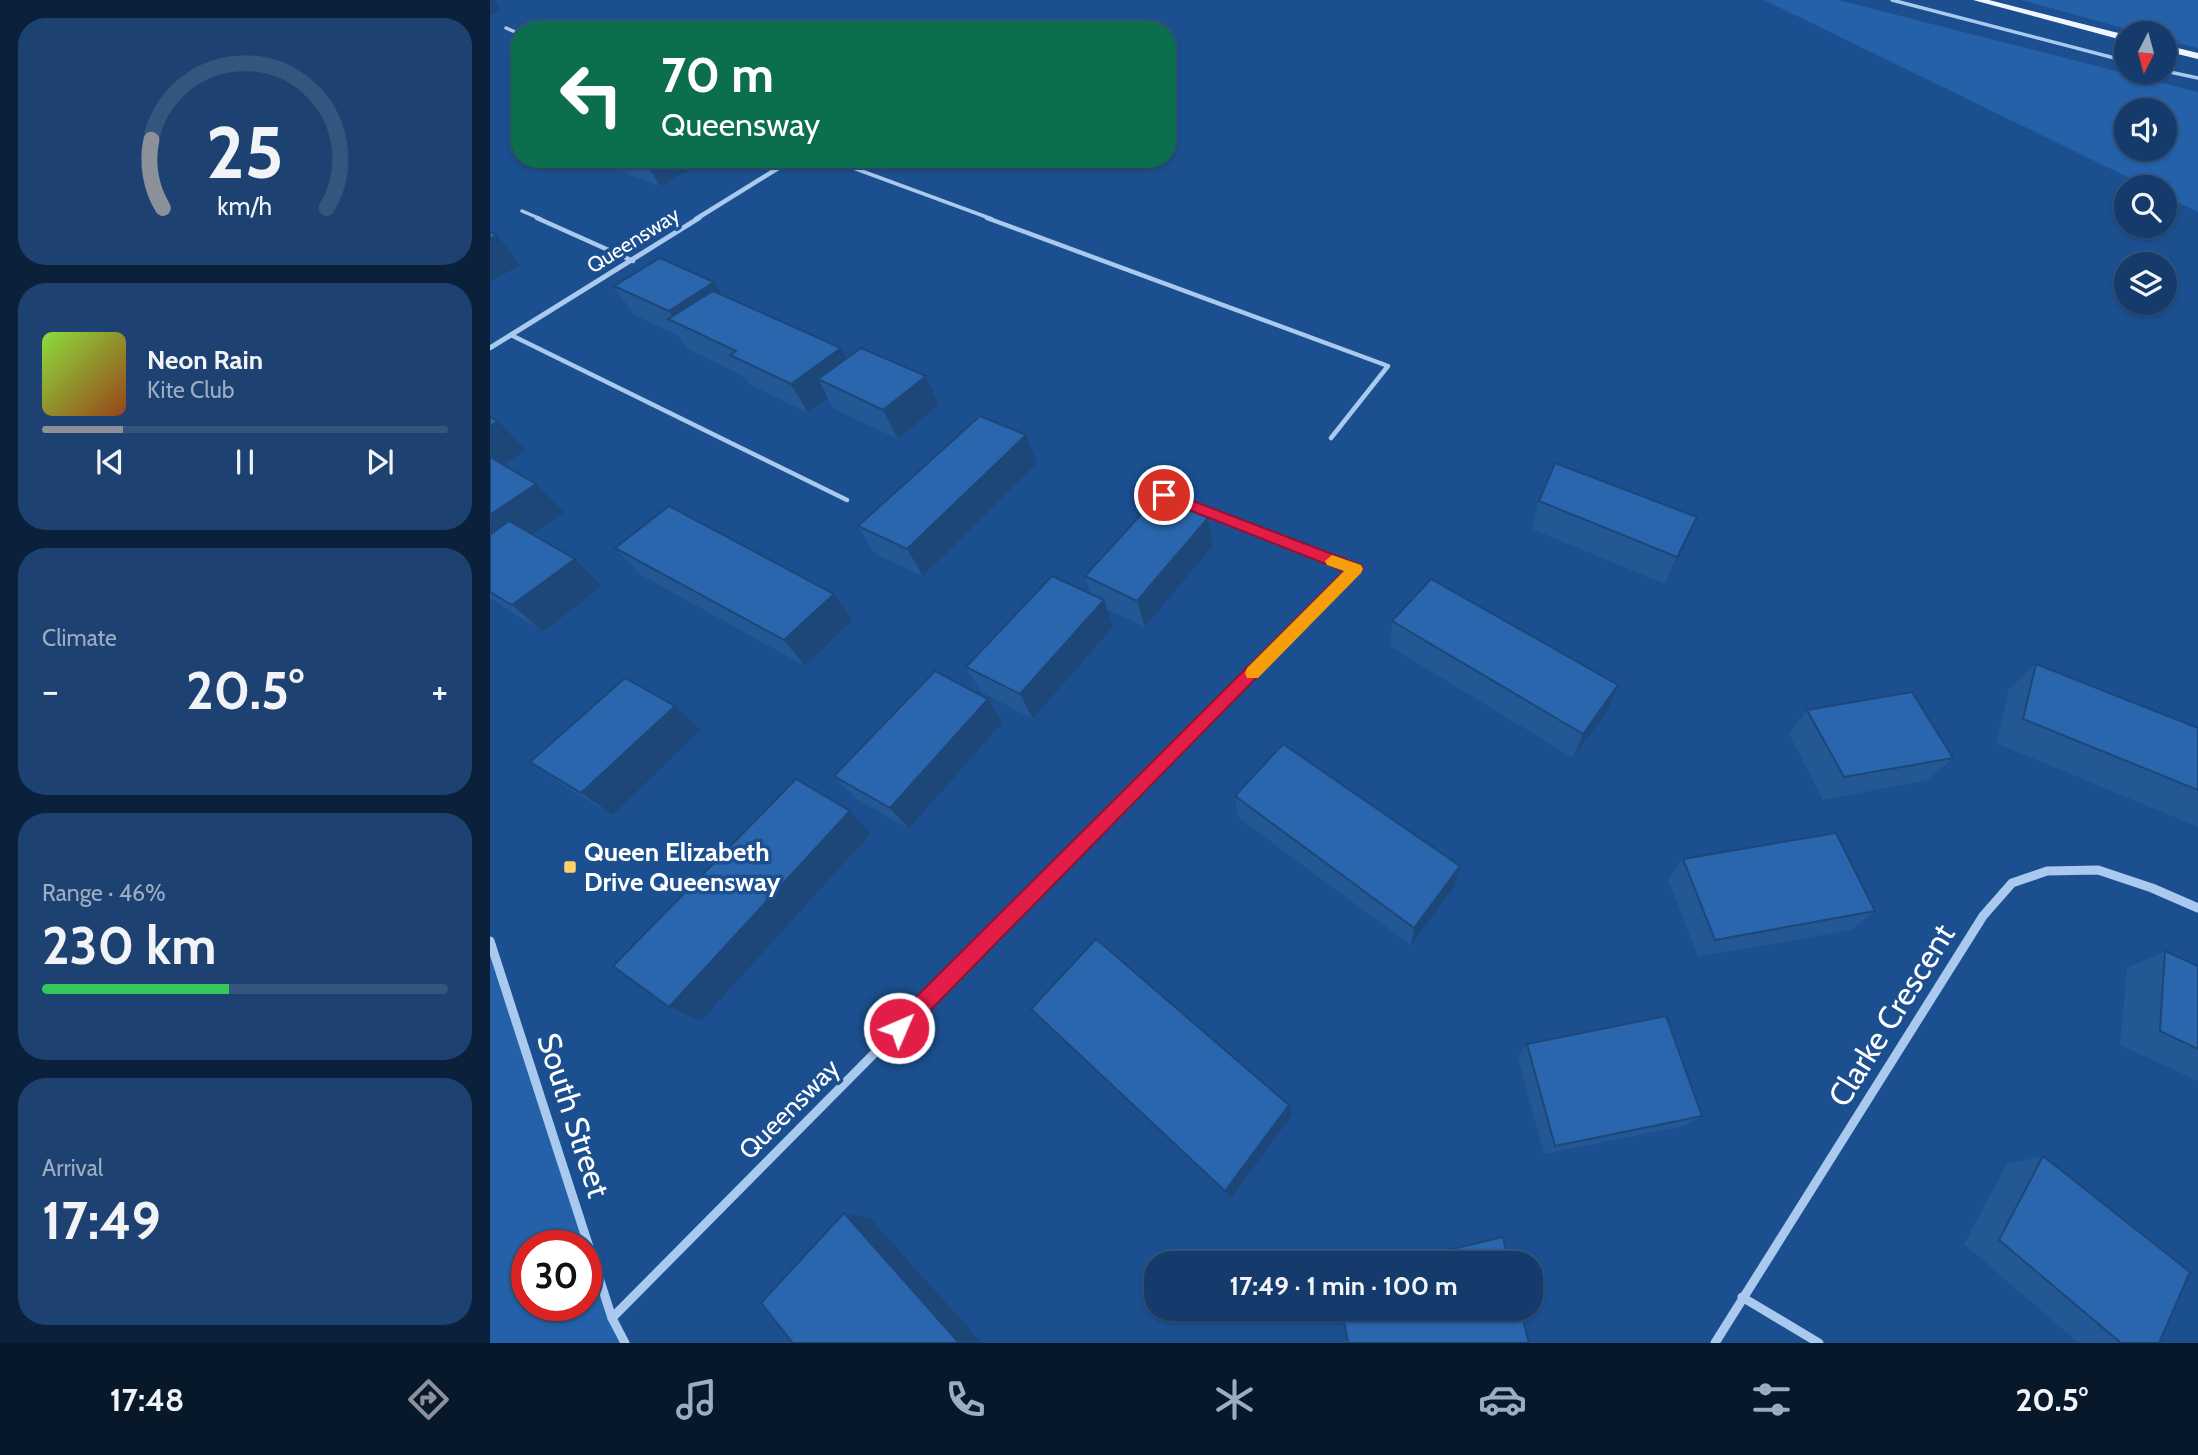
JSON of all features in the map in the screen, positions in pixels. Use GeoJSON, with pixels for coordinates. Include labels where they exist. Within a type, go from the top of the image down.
{"type":"FeatureCollection","features":[{"type":"Feature","properties":{"kind":"main road"},"geometry":{"type":"LineString","coordinates":[[1978,0],[2114,35]]}},
{"type":"Feature","properties":{"kind":"main road"},"geometry":{"type":"LineString","coordinates":[[2177,51],[2198,56]]}},
{"type":"Feature","properties":{"kind":"street","name":"Queensway"},"geometry":{"type":"LineString","coordinates":[[490,348],[779,168]]}},
{"type":"Feature","properties":{"kind":"street","name":"Queensway"},"geometry":{"type":"LineString","coordinates":[[612,1318],[1355,569],[1164,495]]}},
{"type":"Feature","properties":{"kind":"street","name":"Clarke Crescent"},"geometry":{"type":"LineString","coordinates":[[1715,1343],[1983,916],[2012,883],[2047,871],[2098,870],[2152,888],[2198,908]]}},
{"type":"Feature","properties":{"kind":"street","name":"South Street"},"geometry":{"type":"LineString","coordinates":[[490,941],[612,1318],[625,1343]]}},
{"type":"Feature","properties":{"kind":"street"},"geometry":{"type":"LineString","coordinates":[[1742,1297],[1819,1343]]}},
{"type":"Feature","properties":{"kind":"lane"},"geometry":{"type":"LineString","coordinates":[[1892,0],[2114,58]]}},
{"type":"Feature","properties":{"kind":"lane"},"geometry":{"type":"LineString","coordinates":[[506,28],[511,30]]}},
{"type":"Feature","properties":{"kind":"lane"},"geometry":{"type":"LineString","coordinates":[[2177,74],[2198,78]]}},
{"type":"Feature","properties":{"kind":"lane"},"geometry":{"type":"LineString","coordinates":[[853,168],[1388,366],[1331,438]]}},
{"type":"Feature","properties":{"kind":"lane"},"geometry":{"type":"LineString","coordinates":[[522,211],[633,261]]}},
{"type":"Feature","properties":{"kind":"lane"},"geometry":{"type":"LineString","coordinates":[[511,335],[847,500]]}},
{"type":"Feature","properties":{"kind":"shaded area"},"geometry":{"type":"Polygon","coordinates":[[[1764,0],[1838,0],[2114,71],[2114,84],[2167,84],[2198,92],[2198,212],[2177,202],[2177,175],[2123,175],[1764,0]]]}},
{"type":"Feature","properties":{"kind":"shaded area"},"geometry":{"type":"Polygon","coordinates":[[[2021,0],[2198,0],[2198,48],[2177,43],[2177,21],[2114,21],[2114,26],[2021,0]]]}},
{"type":"Feature","properties":{"kind":"shaded area"},"geometry":{"type":"Polygon","coordinates":[[[490,941],[586,1230],[511,1230],[511,1321],[602,1321],[602,1277],[625,1343],[490,1343],[490,941]]]}},
{"type":"Feature","properties":{"kind":"building"},"geometry":{"type":"Polygon","coordinates":[[[660,258],[714,282],[669,311],[614,286],[660,258]]]}},
{"type":"Feature","properties":{"kind":"building"},"geometry":{"type":"Polygon","coordinates":[[[713,291],[841,348],[791,384],[730,355],[736,351],[668,319],[713,291]]]}},
{"type":"Feature","properties":{"kind":"building"},"geometry":{"type":"Polygon","coordinates":[[[861,348],[926,376],[883,410],[818,379],[861,348]]]}},
{"type":"Feature","properties":{"kind":"building"},"geometry":{"type":"Polygon","coordinates":[[[980,416],[1026,435],[907,549],[858,526],[980,416]]]}},
{"type":"Feature","properties":{"kind":"building"},"geometry":{"type":"Polygon","coordinates":[[[490,417],[498,421],[490,426],[490,417]]]}},
{"type":"Feature","properties":{"kind":"building"},"geometry":{"type":"Polygon","coordinates":[[[490,457],[536,484],[490,515],[490,457]]]}},
{"type":"Feature","properties":{"kind":"building"},"geometry":{"type":"Polygon","coordinates":[[[1555,463],[1697,517],[1677,557],[1539,501],[1555,463]]]}},
{"type":"Feature","properties":{"kind":"building"},"geometry":{"type":"Polygon","coordinates":[[[1158,496],[1208,518],[1137,601],[1085,576],[1158,496]]]}},
{"type":"Feature","properties":{"kind":"building"},"geometry":{"type":"Polygon","coordinates":[[[669,506],[834,594],[784,640],[615,548],[669,506]]]}},
{"type":"Feature","properties":{"kind":"building"},"geometry":{"type":"Polygon","coordinates":[[[509,521],[575,559],[512,605],[490,592],[490,535],[509,521]]]}},
{"type":"Feature","properties":{"kind":"building"},"geometry":{"type":"Polygon","coordinates":[[[1052,576],[1104,600],[1020,694],[966,667],[1052,576]]]}},
{"type":"Feature","properties":{"kind":"building"},"geometry":{"type":"Polygon","coordinates":[[[1431,579],[1618,685],[1583,734],[1392,621],[1431,579]]]}},
{"type":"Feature","properties":{"kind":"building"},"geometry":{"type":"Polygon","coordinates":[[[2036,664],[2198,728],[2198,790],[2023,719],[2036,664]]]}},
{"type":"Feature","properties":{"kind":"building"},"geometry":{"type":"Polygon","coordinates":[[[935,671],[988,699],[890,808],[834,776],[935,671]]]}},
{"type":"Feature","properties":{"kind":"building"},"geometry":{"type":"Polygon","coordinates":[[[625,678],[675,706],[581,793],[530,762],[625,678]]]}},
{"type":"Feature","properties":{"kind":"building"},"geometry":{"type":"Polygon","coordinates":[[[1912,692],[1953,758],[1844,777],[1807,710],[1912,692]]]}},
{"type":"Feature","properties":{"kind":"building"},"geometry":{"type":"Polygon","coordinates":[[[1283,744],[1460,866],[1414,928],[1235,796],[1283,744]]]}},
{"type":"Feature","properties":{"kind":"building"},"geometry":{"type":"Polygon","coordinates":[[[796,779],[850,811],[669,1007],[613,966],[796,779]]]}},
{"type":"Feature","properties":{"kind":"building"},"geometry":{"type":"Polygon","coordinates":[[[1836,833],[1875,911],[1715,940],[1683,859],[1836,833]]]}},
{"type":"Feature","properties":{"kind":"building"},"geometry":{"type":"Polygon","coordinates":[[[1096,939],[1289,1105],[1225,1191],[1031,1009],[1096,939]]]}},
{"type":"Feature","properties":{"kind":"building"},"geometry":{"type":"Polygon","coordinates":[[[2165,951],[2198,966],[2198,1049],[2160,1031],[2165,951]]]}},
{"type":"Feature","properties":{"kind":"building"},"geometry":{"type":"Polygon","coordinates":[[[1666,1016],[1702,1116],[1555,1146],[1527,1044],[1666,1016]]]}},
{"type":"Feature","properties":{"kind":"building"},"geometry":{"type":"Polygon","coordinates":[[[2043,1156],[2190,1272],[2159,1343],[2121,1343],[1999,1240],[2043,1156]]]}},
{"type":"Feature","properties":{"kind":"building"},"geometry":{"type":"Polygon","coordinates":[[[844,1213],[959,1343],[793,1343],[761,1303],[844,1213]]]}},
{"type":"Feature","properties":{"kind":"building"},"geometry":{"type":"Polygon","coordinates":[[[1503,1237],[1506,1251],[1444,1251],[1503,1237]]]}},
{"type":"Feature","properties":{"kind":"building"},"geometry":{"type":"Polygon","coordinates":[[[1344,1321],[1523,1321],[1529,1343],[1348,1343],[1344,1321]]]}},
{"type":"Feature","properties":{"kind":"slow traffic"},"geometry":{"type":"LineString","coordinates":[[1253,673],[1355,569],[1332,561]]}},
{"type":"Feature","properties":{"kind":"place","name":"Queen Elizabeth Drive Queensway"},"geometry":{"type":"Point","coordinates":[570,867]}},
{"type":"Feature","properties":{"kind":"route"},"geometry":{"type":"LineString","coordinates":[[899,1028],[1355,569],[1164,495]]}}]}
